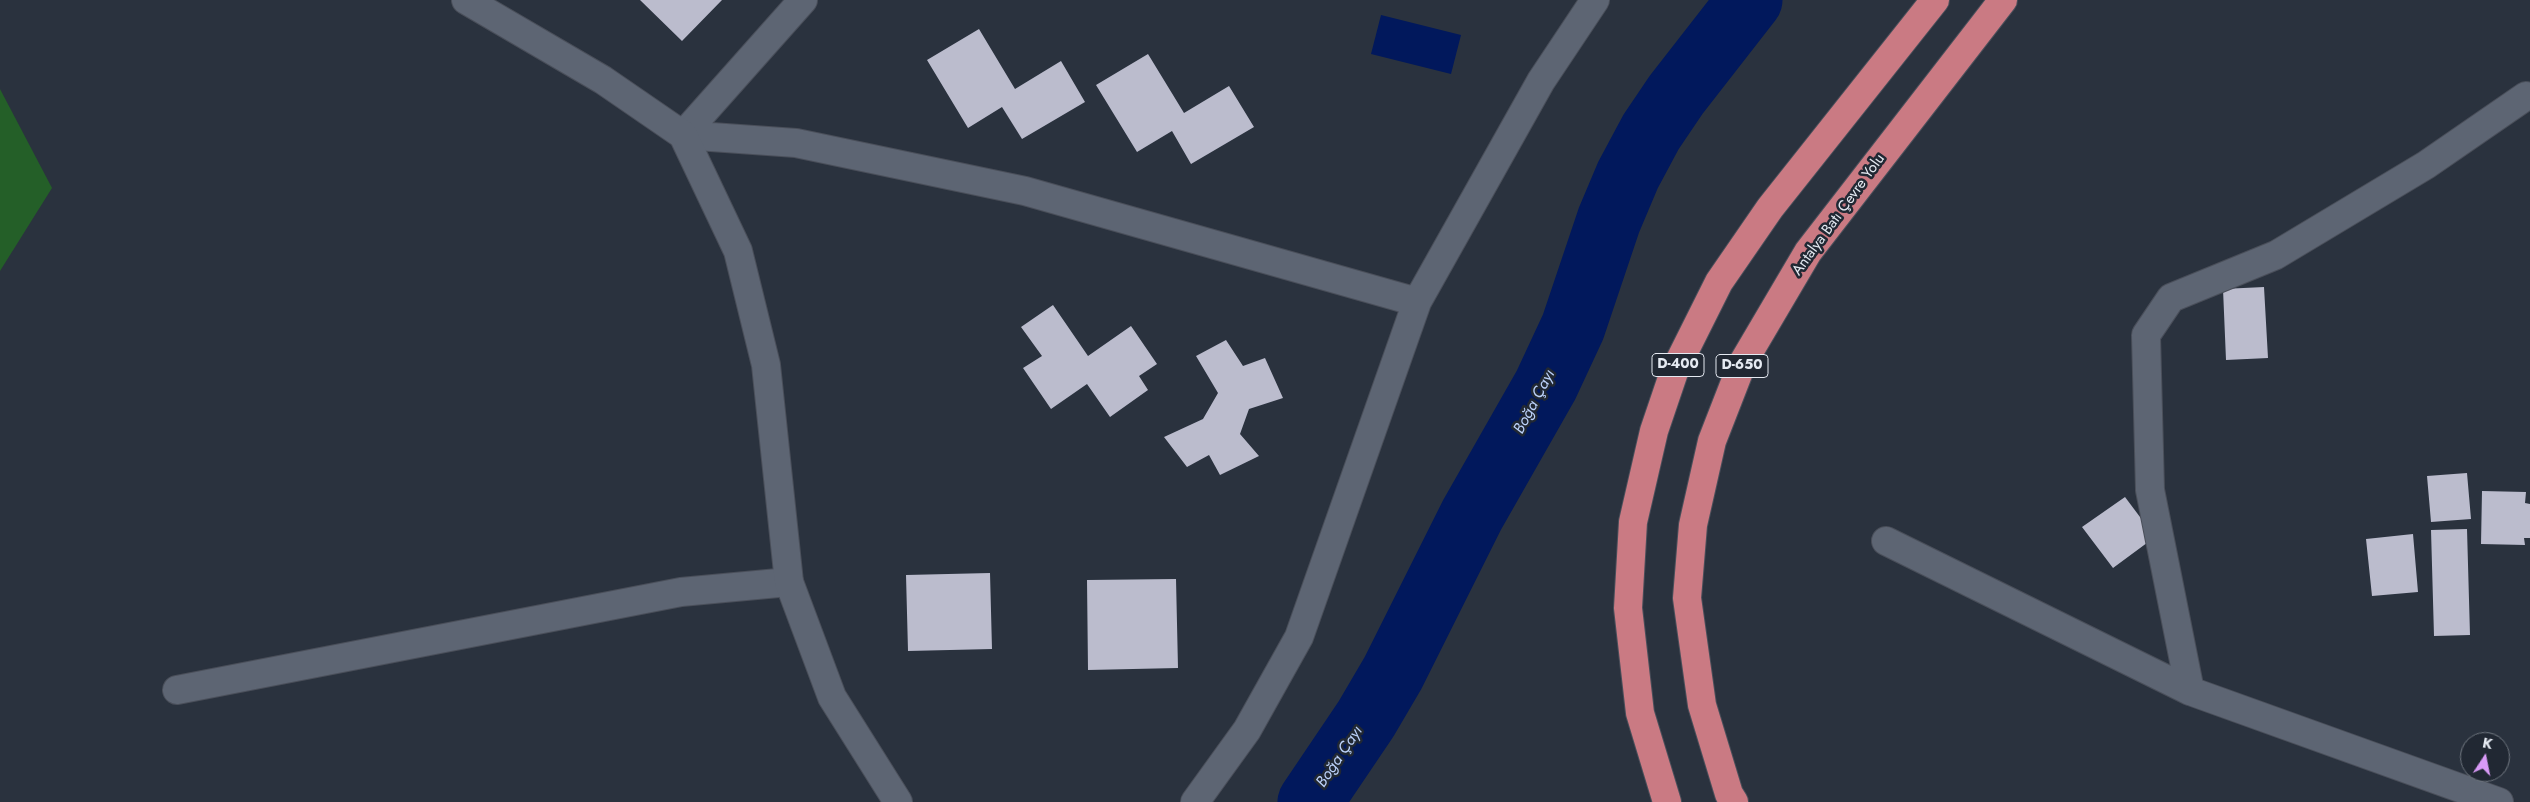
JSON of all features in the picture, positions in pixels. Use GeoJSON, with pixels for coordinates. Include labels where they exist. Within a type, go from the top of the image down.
{"type":"FeatureCollection","features":[{"type":"Feature","properties":{"kind":"highway","name":"D-400"},"geometry":{"type":"LineString","coordinates":[[1667,802],[1640,713],[1628,608],[1634,522],[1654,432],[1674,372],[1720,282],[1770,208],[1935,0]]}},
{"type":"Feature","properties":{"kind":"highway","name":"Antalya Batı Çevre Yolu"},"geometry":{"type":"LineString","coordinates":[[1734,802],[1729,794],[1702,705],[1687,598],[1693,526],[1712,442],[1742,364],[1808,252],[2003,0]]}},
{"type":"Feature","properties":{"kind":"street"},"geometry":{"type":"LineString","coordinates":[[466,0],[603,80],[683,135],[738,251],[766,365],[789,582],[832,697],[898,802]]}},
{"type":"Feature","properties":{"kind":"street"},"geometry":{"type":"LineString","coordinates":[[683,135],[803,0]]}},
{"type":"Feature","properties":{"kind":"street"},"geometry":{"type":"LineString","coordinates":[[1195,802],[1247,730],[1299,638],[1417,302],[1541,81],[1595,0]]}},
{"type":"Feature","properties":{"kind":"street"},"geometry":{"type":"LineString","coordinates":[[2190,691],[2150,490],[2146,335],[2171,298],[2276,255],[2426,165],[2526,96]]}},
{"type":"Feature","properties":{"kind":"street"},"geometry":{"type":"LineString","coordinates":[[683,135],[796,143],[1025,191],[1417,302]]}},
{"type":"Feature","properties":{"kind":"street"},"geometry":{"type":"LineString","coordinates":[[1886,541],[2190,691],[2499,802]]}},
{"type":"Feature","properties":{"kind":"street"},"geometry":{"type":"LineString","coordinates":[[177,690],[680,592],[789,582]]}},
{"type":"Feature","properties":{"kind":"green space"},"geometry":{"type":"Polygon","coordinates":[[[0,89],[52,188],[0,271],[0,89]]]}},
{"type":"Feature","properties":{"kind":"shaded area"},"geometry":{"type":"Polygon","coordinates":[[[1381,15],[1461,35],[1451,74],[1371,54],[1381,15]]]}},
{"type":"Feature","properties":{"kind":"building"},"geometry":{"type":"Polygon","coordinates":[[[640,0],[722,0],[682,41],[640,0]]]}},
{"type":"Feature","properties":{"kind":"building"},"geometry":{"type":"Polygon","coordinates":[[[979,29],[1015,89],[1061,61],[1085,102],[1022,139],[1002,107],[968,128],[927,60],[979,29]]]}},
{"type":"Feature","properties":{"kind":"building"},"geometry":{"type":"Polygon","coordinates":[[[1148,54],[1184,113],[1229,86],[1254,127],[1191,164],[1172,131],[1137,152],[1096,85],[1148,54]]]}},
{"type":"Feature","properties":{"kind":"building"},"geometry":{"type":"Polygon","coordinates":[[[2264,287],[2268,358],[2226,360],[2223,289],[2264,287]]]}},
{"type":"Feature","properties":{"kind":"building"},"geometry":{"type":"Polygon","coordinates":[[[1053,305],[1088,356],[1131,326],[1157,364],[1139,376],[1148,390],[1110,417],[1087,384],[1051,409],[1023,368],[1042,356],[1021,327],[1053,305]]]}},
{"type":"Feature","properties":{"kind":"building"},"geometry":{"type":"Polygon","coordinates":[[[1226,340],[1243,366],[1265,358],[1283,398],[1249,409],[1240,434],[1259,456],[1220,475],[1209,455],[1187,467],[1164,437],[1203,419],[1218,393],[1196,356],[1226,340]]]}},
{"type":"Feature","properties":{"kind":"building"},"geometry":{"type":"Polygon","coordinates":[[[2467,473],[2471,519],[2431,522],[2427,476],[2467,473]]]}},
{"type":"Feature","properties":{"kind":"building"},"geometry":{"type":"Polygon","coordinates":[[[2482,491],[2526,492],[2525,503],[2530,504],[2530,538],[2524,538],[2525,545],[2481,544],[2482,491]]]}},
{"type":"Feature","properties":{"kind":"building"},"geometry":{"type":"Polygon","coordinates":[[[2125,497],[2155,537],[2113,568],[2082,527],[2125,497]]]}},
{"type":"Feature","properties":{"kind":"building"},"geometry":{"type":"Polygon","coordinates":[[[2467,529],[2470,635],[2434,636],[2431,530],[2467,529]]]}},
{"type":"Feature","properties":{"kind":"building"},"geometry":{"type":"Polygon","coordinates":[[[2413,534],[2418,592],[2372,596],[2366,539],[2413,534]]]}},
{"type":"Feature","properties":{"kind":"building"},"geometry":{"type":"Polygon","coordinates":[[[990,573],[992,649],[908,651],[906,575],[990,573]]]}},
{"type":"Feature","properties":{"kind":"building"},"geometry":{"type":"Polygon","coordinates":[[[1176,579],[1178,668],[1088,670],[1087,580],[1176,579]]]}},
{"type":"Feature","properties":{"kind":"waterway","name":"Boğa Çayı"},"geometry":{"type":"LineString","coordinates":[[1310,802],[1366,719],[1393,673],[1472,515],[1546,385],[1573,327],[1609,220],[1628,175],[1651,132],[1676,95],[1750,0]]}}]}
